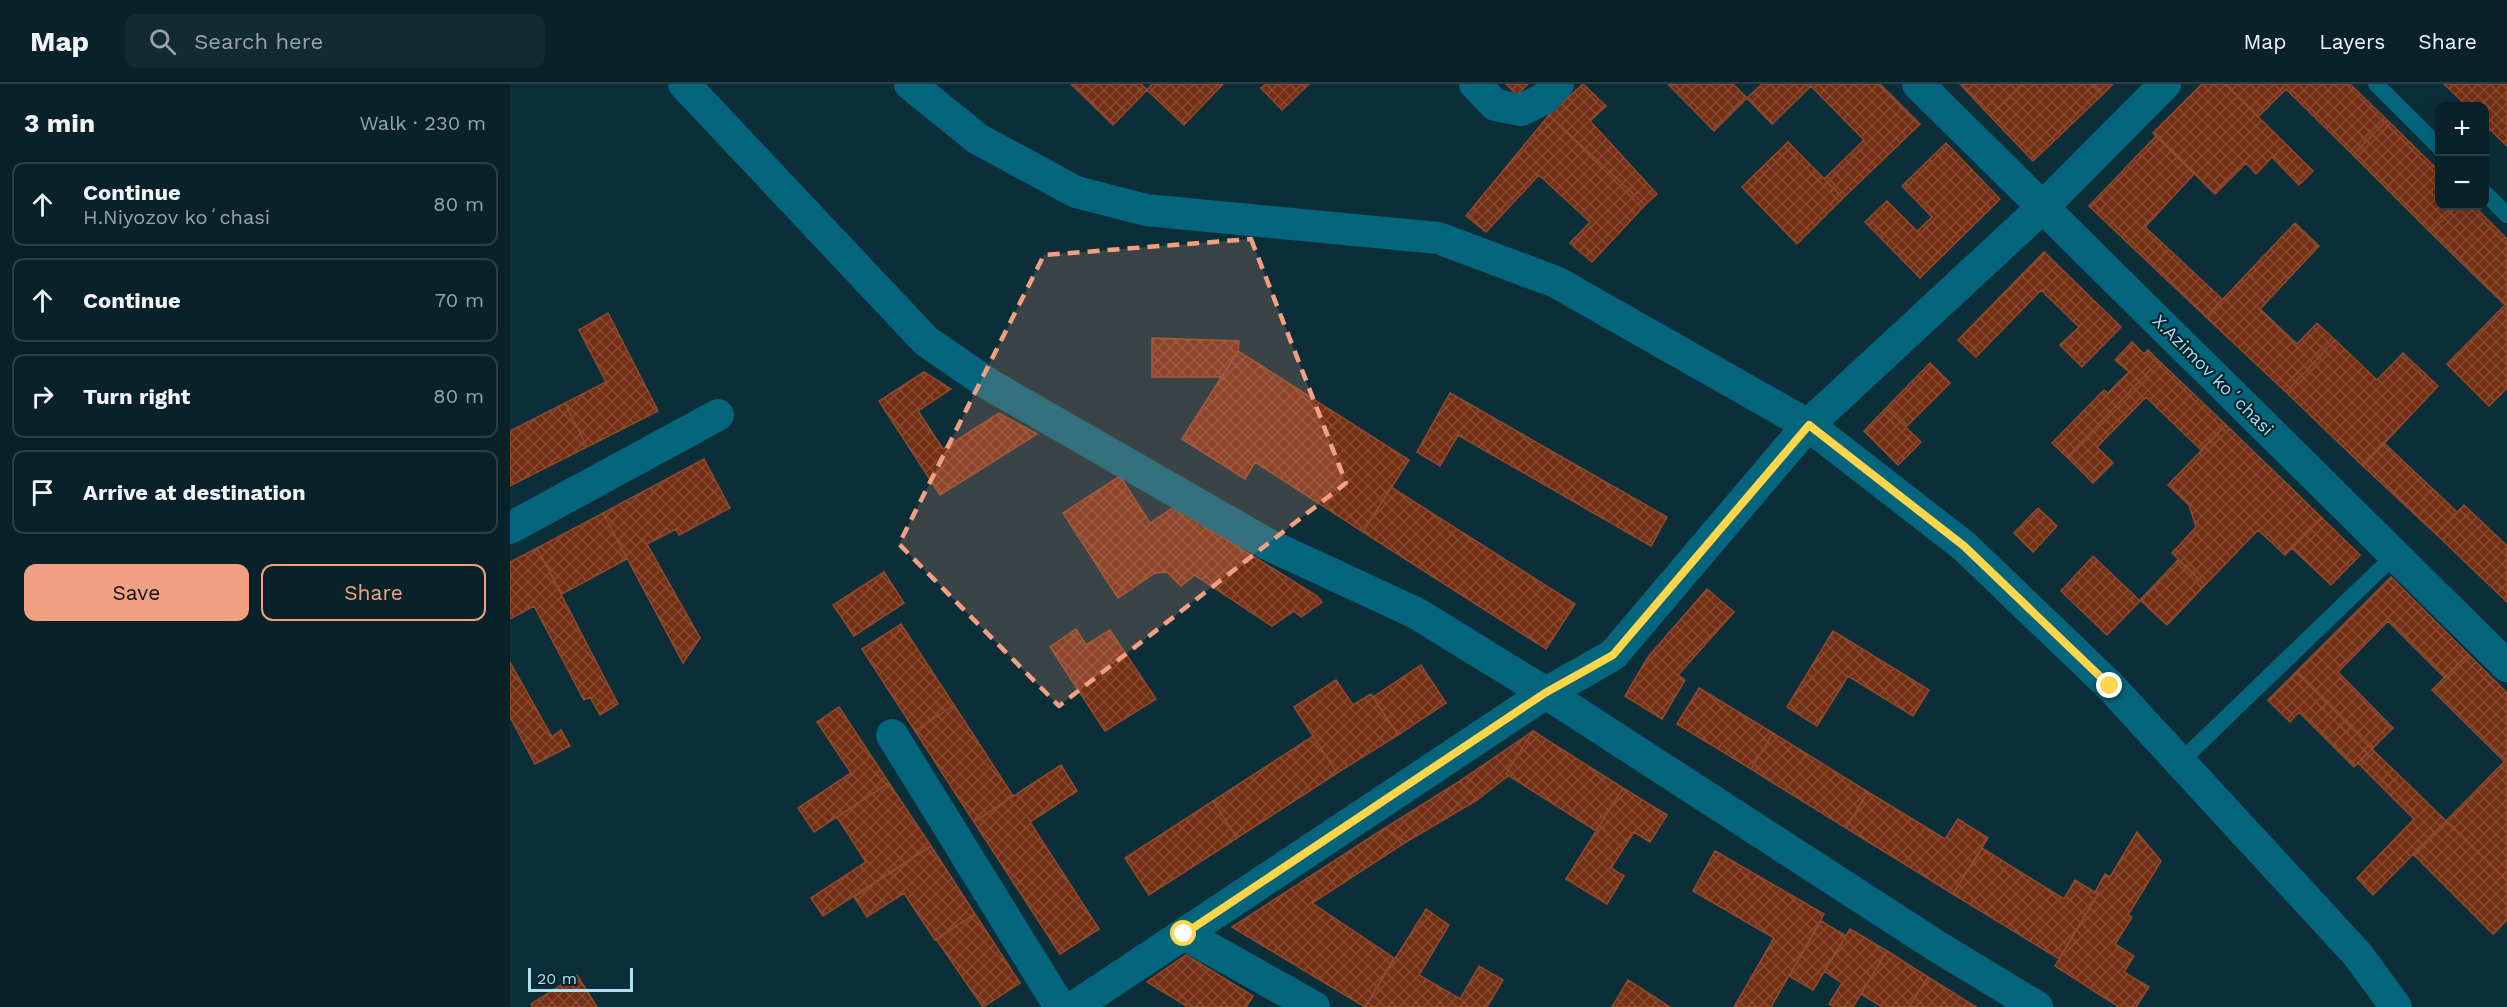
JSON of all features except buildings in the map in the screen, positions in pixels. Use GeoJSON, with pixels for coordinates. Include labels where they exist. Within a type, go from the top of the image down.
{"type":"FeatureCollection","features":[{"type":"Feature","properties":{"kind":"street"},"geometry":{"type":"LineString","coordinates":[[684,84],[926,341],[990,385],[1269,545],[1416,613],[1545,693],[1938,947],[2037,1007]]}},
{"type":"Feature","properties":{"kind":"street"},"geometry":{"type":"LineString","coordinates":[[910,84],[978,139],[1076,192],[1146,210],[1438,238],[1556,282],[1809,425],[1964,546],[2110,686],[2357,954],[2396,1007]]}},
{"type":"Feature","properties":{"kind":"street"},"geometry":{"type":"LineString","coordinates":[[1475,84],[1495,105],[1521,110],[1544,99],[1558,84]]}},
{"type":"Feature","properties":{"kind":"street","name":"X.Azimov koʻchasi"},"geometry":{"type":"LineString","coordinates":[[1918,84],[2507,666]]}},
{"type":"Feature","properties":{"kind":"street"},"geometry":{"type":"LineString","coordinates":[[1074,1007],[1545,693],[1613,655],[1809,425],[2043,207],[2165,84]]}},
{"type":"Feature","properties":{"kind":"street"},"geometry":{"type":"LineString","coordinates":[[510,528],[718,416]]}},
{"type":"Feature","properties":{"kind":"street"},"geometry":{"type":"LineString","coordinates":[[892,735],[1060,1007]]}},
{"type":"Feature","properties":{"kind":"street"},"geometry":{"type":"LineString","coordinates":[[1184,934],[1314,1007]]}},
{"type":"Feature","properties":{"kind":"lane"},"geometry":{"type":"LineString","coordinates":[[2376,84],[2435,144]]}},
{"type":"Feature","properties":{"kind":"lane"},"geometry":{"type":"LineString","coordinates":[[2489,197],[2507,215]]}},
{"type":"Feature","properties":{"kind":"lane"},"geometry":{"type":"LineString","coordinates":[[2180,762],[2395,555]]}},
{"type":"Feature","properties":{"kind":"highlighted area"},"geometry":{"type":"Polygon","coordinates":[[[1251,239],[1346,483],[1059,706],[899,544],[1044,255],[1251,239]]]}},
{"type":"Feature","properties":{"kind":"route"},"geometry":{"type":"LineString","coordinates":[[1184,934],[1545,693],[1613,655],[1809,425],[1964,546],[2110,686]]}}]}
